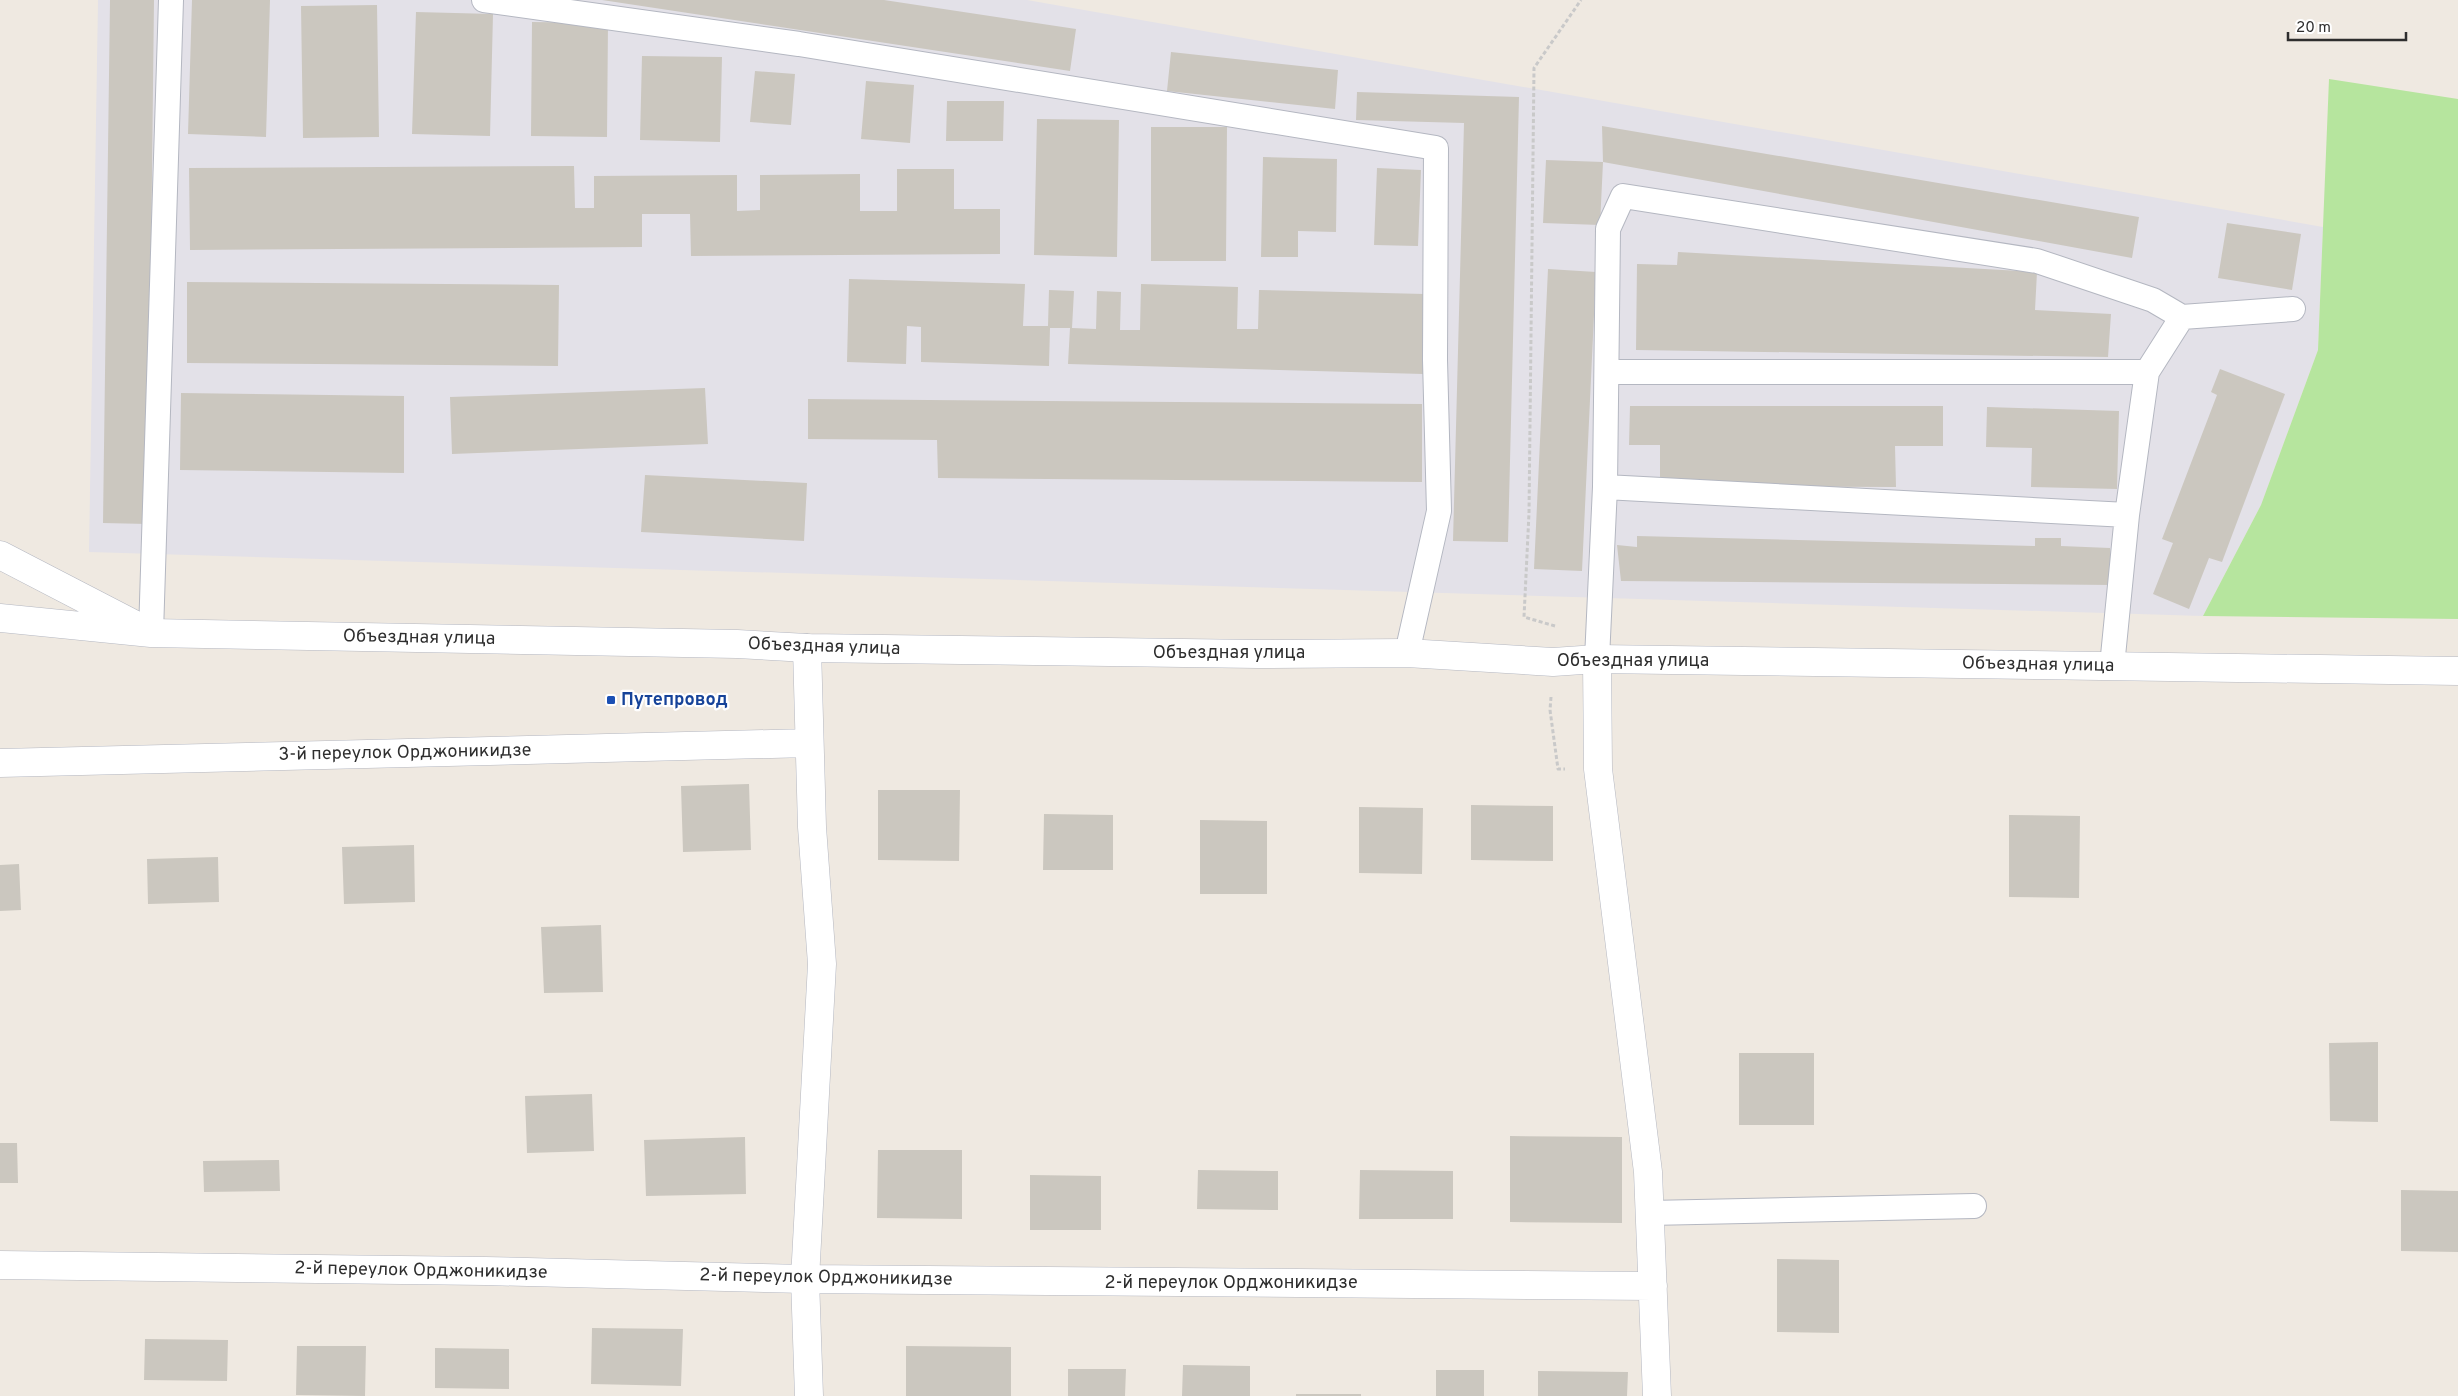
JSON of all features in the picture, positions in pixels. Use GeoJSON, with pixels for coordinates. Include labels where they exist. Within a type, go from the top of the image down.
{"type":"FeatureCollection","features":[{"type":"Feature","properties":{"kind":"street"},"geometry":{"type":"LineString","coordinates":[[0,554],[151,633]]}},
{"type":"Feature","properties":{"kind":"street","name":"Объездная улица"},"geometry":{"type":"LineString","coordinates":[[0,618],[151,633],[728,644],[807,648],[1258,654],[1408,653],[1553,662],[1597,659],[2458,671]]}},
{"type":"Feature","properties":{"kind":"street"},"geometry":{"type":"LineString","coordinates":[[807,648],[812,827],[822,964],[805,1279],[809,1396]]}},
{"type":"Feature","properties":{"kind":"street"},"geometry":{"type":"LineString","coordinates":[[1597,659],[1598,769],[1648,1172],[1657,1396]]}},
{"type":"Feature","properties":{"kind":"street","name":"3-й переулок Орджоникидзе"},"geometry":{"type":"LineString","coordinates":[[0,763],[810,743]]}},
{"type":"Feature","properties":{"kind":"street","name":"2-й переулок Орджоникидзе"},"geometry":{"type":"LineString","coordinates":[[0,1265],[485,1271],[805,1279],[1653,1286]]}},
{"type":"Feature","properties":{"kind":"lane"},"geometry":{"type":"LineString","coordinates":[[151,633],[172,0]]}},
{"type":"Feature","properties":{"kind":"lane"},"geometry":{"type":"LineString","coordinates":[[484,0],[800,44],[1436,148],[1435,360],[1439,511],[1408,653]]}},
{"type":"Feature","properties":{"kind":"lane"},"geometry":{"type":"LineString","coordinates":[[1597,659],[1605,487],[1608,229],[1623,196],[2036,261],[2152,300],[2182,317],[2293,309]]}},
{"type":"Feature","properties":{"kind":"lane"},"geometry":{"type":"LineString","coordinates":[[2112,666],[2127,515],[2147,372],[2182,317]]}},
{"type":"Feature","properties":{"kind":"lane"},"geometry":{"type":"LineString","coordinates":[[1607,372],[2147,372]]}},
{"type":"Feature","properties":{"kind":"lane"},"geometry":{"type":"LineString","coordinates":[[1605,487],[2127,515]]}},
{"type":"Feature","properties":{"kind":"lane"},"geometry":{"type":"LineString","coordinates":[[1649,1213],[1974,1206]]}},
{"type":"Feature","properties":{"kind":"path"},"geometry":{"type":"LineString","coordinates":[[1554,632],[1555,625],[1524,617],[1530,474],[1534,68],[1581,0]]}},
{"type":"Feature","properties":{"kind":"path"},"geometry":{"type":"LineString","coordinates":[[1550,710],[1551,696]]}},
{"type":"Feature","properties":{"kind":"shaded area"},"geometry":{"type":"Polygon","coordinates":[[[98,0],[1027,0],[2323,227],[2318,350],[2261,505],[2203,616],[89,552],[98,0]]]}},
{"type":"Feature","properties":{"kind":"green space"},"geometry":{"type":"Polygon","coordinates":[[[2329,79],[2458,99],[2458,619],[2203,616],[2261,505],[2318,350],[2329,79]]]}},
{"type":"Feature","properties":{"kind":"building"},"geometry":{"type":"Polygon","coordinates":[[[110,0],[154,0],[148,524],[103,523],[110,0]]]}},
{"type":"Feature","properties":{"kind":"building"},"geometry":{"type":"Polygon","coordinates":[[[192,0],[270,0],[266,137],[188,134],[192,0]]]}},
{"type":"Feature","properties":{"kind":"building"},"geometry":{"type":"Polygon","coordinates":[[[602,0],[884,0],[1076,29],[1070,71],[602,0]]]}},
{"type":"Feature","properties":{"kind":"building"},"geometry":{"type":"Polygon","coordinates":[[[377,5],[379,137],[303,138],[301,6],[377,5]]]}},
{"type":"Feature","properties":{"kind":"building"},"geometry":{"type":"Polygon","coordinates":[[[416,12],[493,14],[490,136],[412,134],[416,12]]]}},
{"type":"Feature","properties":{"kind":"building"},"geometry":{"type":"Polygon","coordinates":[[[532,22],[608,23],[607,137],[531,136],[532,22]]]}},
{"type":"Feature","properties":{"kind":"building"},"geometry":{"type":"Polygon","coordinates":[[[1171,52],[1338,70],[1335,109],[1167,91],[1171,52]]]}},
{"type":"Feature","properties":{"kind":"building"},"geometry":{"type":"Polygon","coordinates":[[[642,56],[722,57],[720,142],[640,140],[642,56]]]}},
{"type":"Feature","properties":{"kind":"building"},"geometry":{"type":"Polygon","coordinates":[[[755,71],[795,74],[791,125],[750,122],[755,71]]]}},
{"type":"Feature","properties":{"kind":"building"},"geometry":{"type":"Polygon","coordinates":[[[866,81],[914,85],[910,143],[861,139],[866,81]]]}},
{"type":"Feature","properties":{"kind":"building"},"geometry":{"type":"Polygon","coordinates":[[[1357,92],[1519,97],[1508,542],[1453,541],[1464,123],[1356,120],[1357,92]]]}},
{"type":"Feature","properties":{"kind":"building"},"geometry":{"type":"Polygon","coordinates":[[[947,101],[1004,101],[1003,141],[946,141],[947,101]]]}},
{"type":"Feature","properties":{"kind":"building"},"geometry":{"type":"Polygon","coordinates":[[[1037,119],[1119,120],[1117,257],[1034,255],[1037,119]]]}},
{"type":"Feature","properties":{"kind":"building"},"geometry":{"type":"Polygon","coordinates":[[[1602,126],[2139,217],[2132,258],[1603,162],[1602,126]]]}},
{"type":"Feature","properties":{"kind":"building"},"geometry":{"type":"Polygon","coordinates":[[[1151,127],[1227,127],[1226,261],[1151,261],[1151,127]]]}},
{"type":"Feature","properties":{"kind":"building"},"geometry":{"type":"Polygon","coordinates":[[[1263,157],[1337,159],[1336,232],[1298,231],[1298,257],[1261,257],[1263,157]]]}},
{"type":"Feature","properties":{"kind":"building"},"geometry":{"type":"Polygon","coordinates":[[[1546,160],[1603,162],[1600,225],[1543,223],[1546,160]]]}},
{"type":"Feature","properties":{"kind":"building"},"geometry":{"type":"Polygon","coordinates":[[[574,166],[575,208],[594,208],[594,176],[737,175],[737,211],[760,210],[760,175],[860,174],[860,211],[897,211],[897,169],[954,169],[954,209],[1000,209],[1000,254],[691,256],[690,214],[642,214],[642,247],[190,250],[189,168],[574,166]]]}},
{"type":"Feature","properties":{"kind":"building"},"geometry":{"type":"Polygon","coordinates":[[[1377,168],[1421,170],[1418,246],[1374,245],[1377,168]]]}},
{"type":"Feature","properties":{"kind":"building"},"geometry":{"type":"Polygon","coordinates":[[[2227,223],[2301,234],[2292,290],[2218,278],[2227,223]]]}},
{"type":"Feature","properties":{"kind":"building"},"geometry":{"type":"Polygon","coordinates":[[[1678,252],[2037,272],[2035,310],[2111,314],[2108,357],[1636,350],[1637,264],[1677,265],[1678,252]]]}},
{"type":"Feature","properties":{"kind":"building"},"geometry":{"type":"Polygon","coordinates":[[[1548,269],[1596,272],[1582,571],[1534,569],[1548,269]]]}},
{"type":"Feature","properties":{"kind":"building"},"geometry":{"type":"Polygon","coordinates":[[[849,279],[1025,284],[1023,326],[1048,326],[1049,290],[1074,291],[1072,328],[1096,329],[1097,291],[1121,292],[1120,330],[1140,330],[1141,284],[1238,287],[1237,329],[1258,329],[1259,290],[1425,294],[1423,374],[1068,364],[1070,328],[1050,328],[1049,366],[921,362],[921,327],[907,326],[906,364],[847,362],[849,279]]]}},
{"type":"Feature","properties":{"kind":"building"},"geometry":{"type":"Polygon","coordinates":[[[187,282],[559,285],[558,366],[187,363],[187,282]]]}},
{"type":"Feature","properties":{"kind":"building"},"geometry":{"type":"Polygon","coordinates":[[[2220,369],[2285,394],[2222,562],[2209,558],[2189,609],[2153,594],[2173,543],[2162,539],[2217,395],[2211,392],[2220,369]]]}},
{"type":"Feature","properties":{"kind":"building"},"geometry":{"type":"Polygon","coordinates":[[[705,388],[708,444],[452,454],[450,397],[705,388]]]}},
{"type":"Feature","properties":{"kind":"building"},"geometry":{"type":"Polygon","coordinates":[[[181,393],[404,396],[404,473],[180,470],[181,393]]]}},
{"type":"Feature","properties":{"kind":"building"},"geometry":{"type":"Polygon","coordinates":[[[808,399],[1422,404],[1422,482],[938,478],[937,440],[808,439],[808,399]]]}},
{"type":"Feature","properties":{"kind":"building"},"geometry":{"type":"Polygon","coordinates":[[[1630,406],[1943,406],[1943,446],[1895,446],[1896,487],[1660,486],[1660,445],[1629,445],[1630,406]]]}},
{"type":"Feature","properties":{"kind":"building"},"geometry":{"type":"Polygon","coordinates":[[[1987,407],[2119,411],[2117,489],[2031,487],[2032,448],[1986,447],[1987,407]]]}},
{"type":"Feature","properties":{"kind":"building"},"geometry":{"type":"Polygon","coordinates":[[[645,475],[807,483],[804,541],[641,532],[645,475]]]}},
{"type":"Feature","properties":{"kind":"building"},"geometry":{"type":"Polygon","coordinates":[[[1637,536],[2035,546],[2035,538],[2061,538],[2061,546],[2110,548],[2113,585],[1621,581],[1617,545],[1637,547],[1637,536]]]}},
{"type":"Feature","properties":{"kind":"building"},"geometry":{"type":"Polygon","coordinates":[[[749,784],[751,850],[683,852],[681,786],[749,784]]]}},
{"type":"Feature","properties":{"kind":"building"},"geometry":{"type":"Polygon","coordinates":[[[878,790],[960,790],[959,861],[878,860],[878,790]]]}},
{"type":"Feature","properties":{"kind":"building"},"geometry":{"type":"Polygon","coordinates":[[[1471,805],[1553,806],[1553,861],[1471,860],[1471,805]]]}},
{"type":"Feature","properties":{"kind":"building"},"geometry":{"type":"Polygon","coordinates":[[[1359,807],[1423,808],[1422,874],[1359,873],[1359,807]]]}},
{"type":"Feature","properties":{"kind":"building"},"geometry":{"type":"Polygon","coordinates":[[[1044,814],[1113,815],[1113,870],[1043,870],[1044,814]]]}},
{"type":"Feature","properties":{"kind":"building"},"geometry":{"type":"Polygon","coordinates":[[[2009,815],[2080,816],[2079,898],[2009,897],[2009,815]]]}},
{"type":"Feature","properties":{"kind":"building"},"geometry":{"type":"Polygon","coordinates":[[[1200,820],[1267,821],[1267,894],[1200,894],[1200,820]]]}},
{"type":"Feature","properties":{"kind":"building"},"geometry":{"type":"Polygon","coordinates":[[[414,845],[415,902],[344,904],[342,847],[414,845]]]}},
{"type":"Feature","properties":{"kind":"building"},"geometry":{"type":"Polygon","coordinates":[[[218,857],[219,902],[148,904],[147,859],[218,857]]]}},
{"type":"Feature","properties":{"kind":"building"},"geometry":{"type":"Polygon","coordinates":[[[19,864],[21,910],[0,911],[0,865],[19,864]]]}},
{"type":"Feature","properties":{"kind":"building"},"geometry":{"type":"Polygon","coordinates":[[[601,925],[603,992],[544,993],[541,927],[601,925]]]}},
{"type":"Feature","properties":{"kind":"building"},"geometry":{"type":"Polygon","coordinates":[[[2378,1042],[2378,1122],[2330,1121],[2329,1043],[2378,1042]]]}},
{"type":"Feature","properties":{"kind":"building"},"geometry":{"type":"Polygon","coordinates":[[[1739,1053],[1814,1053],[1814,1125],[1739,1125],[1739,1053]]]}},
{"type":"Feature","properties":{"kind":"building"},"geometry":{"type":"Polygon","coordinates":[[[592,1094],[594,1151],[527,1153],[525,1096],[592,1094]]]}},
{"type":"Feature","properties":{"kind":"building"},"geometry":{"type":"Polygon","coordinates":[[[1510,1136],[1622,1137],[1622,1223],[1510,1222],[1510,1136]]]}},
{"type":"Feature","properties":{"kind":"building"},"geometry":{"type":"Polygon","coordinates":[[[745,1137],[746,1194],[646,1196],[644,1140],[745,1137]]]}},
{"type":"Feature","properties":{"kind":"building"},"geometry":{"type":"Polygon","coordinates":[[[0,1143],[17,1143],[18,1183],[0,1183],[0,1143]]]}},
{"type":"Feature","properties":{"kind":"building"},"geometry":{"type":"Polygon","coordinates":[[[878,1150],[962,1150],[962,1219],[877,1218],[878,1150]]]}},
{"type":"Feature","properties":{"kind":"building"},"geometry":{"type":"Polygon","coordinates":[[[279,1160],[280,1191],[204,1192],[203,1161],[279,1160]]]}},
{"type":"Feature","properties":{"kind":"building"},"geometry":{"type":"Polygon","coordinates":[[[1198,1170],[1278,1171],[1278,1210],[1197,1209],[1198,1170]]]}},
{"type":"Feature","properties":{"kind":"building"},"geometry":{"type":"Polygon","coordinates":[[[1360,1170],[1453,1171],[1453,1219],[1359,1219],[1360,1170]]]}},
{"type":"Feature","properties":{"kind":"building"},"geometry":{"type":"Polygon","coordinates":[[[1030,1175],[1101,1176],[1101,1230],[1030,1230],[1030,1175]]]}},
{"type":"Feature","properties":{"kind":"building"},"geometry":{"type":"Polygon","coordinates":[[[2401,1190],[2458,1191],[2458,1252],[2401,1251],[2401,1190]]]}},
{"type":"Feature","properties":{"kind":"building"},"geometry":{"type":"Polygon","coordinates":[[[1777,1259],[1839,1260],[1839,1333],[1777,1332],[1777,1259]]]}},
{"type":"Feature","properties":{"kind":"building"},"geometry":{"type":"Polygon","coordinates":[[[592,1328],[683,1329],[681,1386],[591,1384],[592,1328]]]}},
{"type":"Feature","properties":{"kind":"building"},"geometry":{"type":"Polygon","coordinates":[[[145,1339],[228,1340],[227,1381],[144,1380],[145,1339]]]}},
{"type":"Feature","properties":{"kind":"building"},"geometry":{"type":"Polygon","coordinates":[[[297,1346],[366,1346],[365,1396],[296,1395],[297,1346]]]}},
{"type":"Feature","properties":{"kind":"building"},"geometry":{"type":"Polygon","coordinates":[[[906,1346],[1011,1347],[1011,1396],[906,1396],[906,1346]]]}},
{"type":"Feature","properties":{"kind":"building"},"geometry":{"type":"Polygon","coordinates":[[[435,1348],[509,1349],[509,1389],[435,1388],[435,1348]]]}},
{"type":"Feature","properties":{"kind":"building"},"geometry":{"type":"Polygon","coordinates":[[[1183,1365],[1250,1366],[1250,1396],[1182,1396],[1183,1365]]]}},
{"type":"Feature","properties":{"kind":"building"},"geometry":{"type":"Polygon","coordinates":[[[1068,1369],[1126,1369],[1125,1396],[1068,1396],[1068,1369]]]}},
{"type":"Feature","properties":{"kind":"building"},"geometry":{"type":"Polygon","coordinates":[[[1436,1370],[1484,1370],[1484,1396],[1436,1396],[1436,1370]]]}},
{"type":"Feature","properties":{"kind":"building"},"geometry":{"type":"Polygon","coordinates":[[[1538,1371],[1628,1372],[1627,1396],[1538,1396],[1538,1371]]]}},
{"type":"Feature","properties":{"kind":"building"},"geometry":{"type":"Polygon","coordinates":[[[1296,1394],[1361,1394],[1361,1396],[1296,1396],[1296,1394]]]}},
{"type":"Feature","properties":{"kind":"place","name":"Путепровод"},"geometry":{"type":"Point","coordinates":[611,700]}}]}
